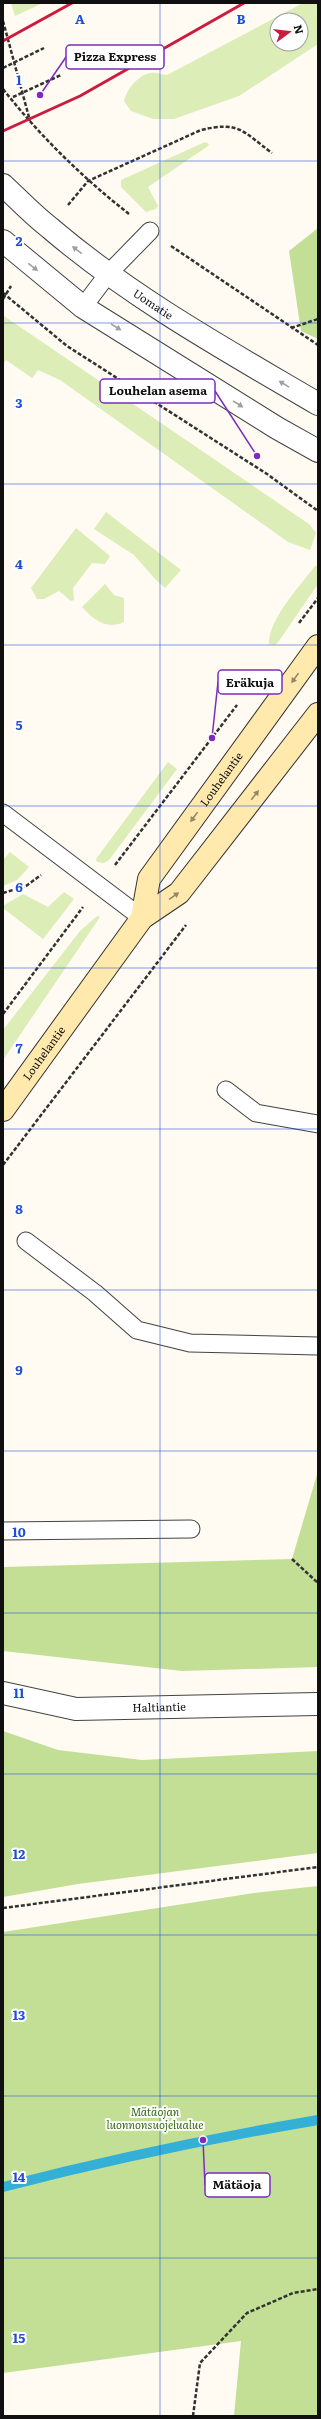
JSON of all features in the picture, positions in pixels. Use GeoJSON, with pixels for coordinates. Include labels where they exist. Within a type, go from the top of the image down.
{"type":"FeatureCollection","features":[{"type":"Feature","properties":{"kind":"main road","name":"Louhelantie"},"geometry":{"type":"LineString","coordinates":[[142,918],[148,879],[318,646]]}},
{"type":"Feature","properties":{"kind":"main road","name":"Louhelantie"},"geometry":{"type":"LineString","coordinates":[[3,1110],[142,918],[179,893],[318,714]]}},
{"type":"Feature","properties":{"kind":"street","name":"Uomatie"},"geometry":{"type":"LineString","coordinates":[[3,185],[49,228],[108,274],[182,324],[318,404]]}},
{"type":"Feature","properties":{"kind":"street"},"geometry":{"type":"LineString","coordinates":[[3,242],[83,307],[277,428],[318,451]]}},
{"type":"Feature","properties":{"kind":"street","name":"Haltiantie"},"geometry":{"type":"LineString","coordinates":[[3,1693],[76,1709],[318,1704]]}},
{"type":"Feature","properties":{"kind":"lane"},"geometry":{"type":"LineString","coordinates":[[83,307],[108,274],[150,231]]}},
{"type":"Feature","properties":{"kind":"lane"},"geometry":{"type":"LineString","coordinates":[[3,813],[142,918]]}},
{"type":"Feature","properties":{"kind":"lane"},"geometry":{"type":"LineString","coordinates":[[226,1090],[256,1113],[318,1124]]}},
{"type":"Feature","properties":{"kind":"lane"},"geometry":{"type":"LineString","coordinates":[[26,1241],[95,1293],[137,1330],[190,1343],[318,1346]]}},
{"type":"Feature","properties":{"kind":"lane"},"geometry":{"type":"LineString","coordinates":[[3,1531],[191,1529]]}},
{"type":"Feature","properties":{"kind":"path"},"geometry":{"type":"LineString","coordinates":[[3,22],[31,123]]}},
{"type":"Feature","properties":{"kind":"path"},"geometry":{"type":"LineString","coordinates":[[3,68],[44,48]]}},
{"type":"Feature","properties":{"kind":"path"},"geometry":{"type":"LineString","coordinates":[[12,98],[61,75]]}},
{"type":"Feature","properties":{"kind":"path"},"geometry":{"type":"LineString","coordinates":[[88,181],[201,130],[220,126],[235,126],[272,154]]}},
{"type":"Feature","properties":{"kind":"path"},"geometry":{"type":"LineString","coordinates":[[3,293],[67,346],[318,509]]}},
{"type":"Feature","properties":{"kind":"path"},"geometry":{"type":"LineString","coordinates":[[290,328],[318,319]]}},
{"type":"Feature","properties":{"kind":"path"},"geometry":{"type":"LineString","coordinates":[[295,628],[318,598]]}},
{"type":"Feature","properties":{"kind":"path"},"geometry":{"type":"LineString","coordinates":[[3,1014],[173,786],[239,702]]}},
{"type":"Feature","properties":{"kind":"path"},"geometry":{"type":"LineString","coordinates":[[3,893],[26,886],[41,875],[58,855]]}},
{"type":"Feature","properties":{"kind":"path"},"geometry":{"type":"LineString","coordinates":[[3,1165],[189,921]]}},
{"type":"Feature","properties":{"kind":"path"},"geometry":{"type":"LineString","coordinates":[[292,1559],[318,1583]]}},
{"type":"Feature","properties":{"kind":"path"},"geometry":{"type":"LineString","coordinates":[[3,1908],[318,1867]]}},
{"type":"Feature","properties":{"kind":"path"},"geometry":{"type":"LineString","coordinates":[[192,2416],[200,2363],[247,2313],[293,2293],[318,2288]]}},
{"type":"Feature","properties":{"kind":"green space"},"geometry":{"type":"Polygon","coordinates":[[[11,3],[43,3],[15,16],[11,3]]]}},
{"type":"Feature","properties":{"kind":"green space"},"geometry":{"type":"Polygon","coordinates":[[[303,3],[318,3],[318,44],[309,50],[309,12],[286,12],[303,3]]]}},
{"type":"Feature","properties":{"kind":"green space"},"geometry":{"type":"Polygon","coordinates":[[[269,21],[269,52],[306,52],[239,96],[174,119],[153,119],[131,111],[124,101],[127,92],[138,79],[146,74],[155,73],[167,75],[269,21]]]}},
{"type":"Feature","properties":{"kind":"green space"},"geometry":{"type":"Polygon","coordinates":[[[205,142],[209,144],[208,146],[148,187],[158,206],[156,209],[146,212],[121,187],[121,180],[205,142]]]}},
{"type":"Feature","properties":{"kind":"green space"},"geometry":{"type":"Polygon","coordinates":[[[318,228],[318,339],[301,331],[289,251],[318,228]]]}},
{"type":"Feature","properties":{"kind":"green space"},"geometry":{"type":"Polygon","coordinates":[[[4,316],[309,524],[316,533],[310,550],[288,542],[60,380],[38,370],[32,378],[6,360],[3,364],[4,316]]]}},
{"type":"Feature","properties":{"kind":"green space"},"geometry":{"type":"Polygon","coordinates":[[[106,512],[181,570],[165,588],[134,555],[94,529],[106,512]]]}},
{"type":"Feature","properties":{"kind":"green space"},"geometry":{"type":"Polygon","coordinates":[[[76,528],[110,556],[105,564],[92,563],[73,588],[74,600],[71,601],[59,591],[44,599],[37,599],[31,588],[76,528]]]}},
{"type":"Feature","properties":{"kind":"green space"},"geometry":{"type":"Polygon","coordinates":[[[315,566],[318,566],[318,584],[279,641],[275,645],[269,644],[270,635],[279,614],[315,566]]]}},
{"type":"Feature","properties":{"kind":"green space"},"geometry":{"type":"Polygon","coordinates":[[[105,584],[114,595],[124,598],[124,622],[112,625],[106,624],[96,620],[82,607],[105,584]]]}},
{"type":"Feature","properties":{"kind":"green space"},"geometry":{"type":"Polygon","coordinates":[[[168,762],[177,769],[109,860],[104,863],[97,862],[96,859],[168,762]]]}},
{"type":"Feature","properties":{"kind":"green space"},"geometry":{"type":"Polygon","coordinates":[[[10,852],[29,867],[17,880],[3,886],[3,860],[10,852]]]}},
{"type":"Feature","properties":{"kind":"green space"},"geometry":{"type":"Polygon","coordinates":[[[64,892],[74,899],[43,939],[3,908],[3,906],[23,894],[48,907],[64,892]]]}},
{"type":"Feature","properties":{"kind":"green space"},"geometry":{"type":"Polygon","coordinates":[[[97,916],[100,917],[3,1060],[3,1030],[80,931],[97,916]]]}},
{"type":"Feature","properties":{"kind":"green space"},"geometry":{"type":"Polygon","coordinates":[[[318,1471],[318,1667],[182,1671],[3,1651],[3,1567],[292,1559],[318,1471]]]}},
{"type":"Feature","properties":{"kind":"green space"},"geometry":{"type":"Polygon","coordinates":[[[3,1731],[58,1750],[142,1760],[318,1751],[318,1853],[78,1884],[3,1897],[3,1731]]]}},
{"type":"Feature","properties":{"kind":"green space","name":"Mätäojan luonnonsuojelualue"},"geometry":{"type":"Polygon","coordinates":[[[318,1886],[318,2416],[234,2416],[241,2341],[3,2373],[3,1932],[254,1893],[318,1886]]]}},
{"type":"Feature","properties":{"kind":"waterway"},"geometry":{"type":"LineString","coordinates":[[3,2187],[160,2150],[318,2120]]}},
{"type":"Feature","properties":{"kind":"railway"},"geometry":{"type":"LineString","coordinates":[[3,41],[72,3]]}},
{"type":"Feature","properties":{"kind":"railway"},"geometry":{"type":"LineString","coordinates":[[3,131],[80,96],[244,3]]}},
{"type":"Feature","properties":{"kind":"place","name":"Pizza Express"},"geometry":{"type":"Point","coordinates":[40,95]}},
{"type":"Feature","properties":{"kind":"place","name":"Louhelan asema"},"geometry":{"type":"Point","coordinates":[257,456]}},
{"type":"Feature","properties":{"kind":"place","name":"Eräkuja"},"geometry":{"type":"Point","coordinates":[212,738]}},
{"type":"Feature","properties":{"kind":"place","name":"Mätäoja"},"geometry":{"type":"Point","coordinates":[203,2140]}}]}
